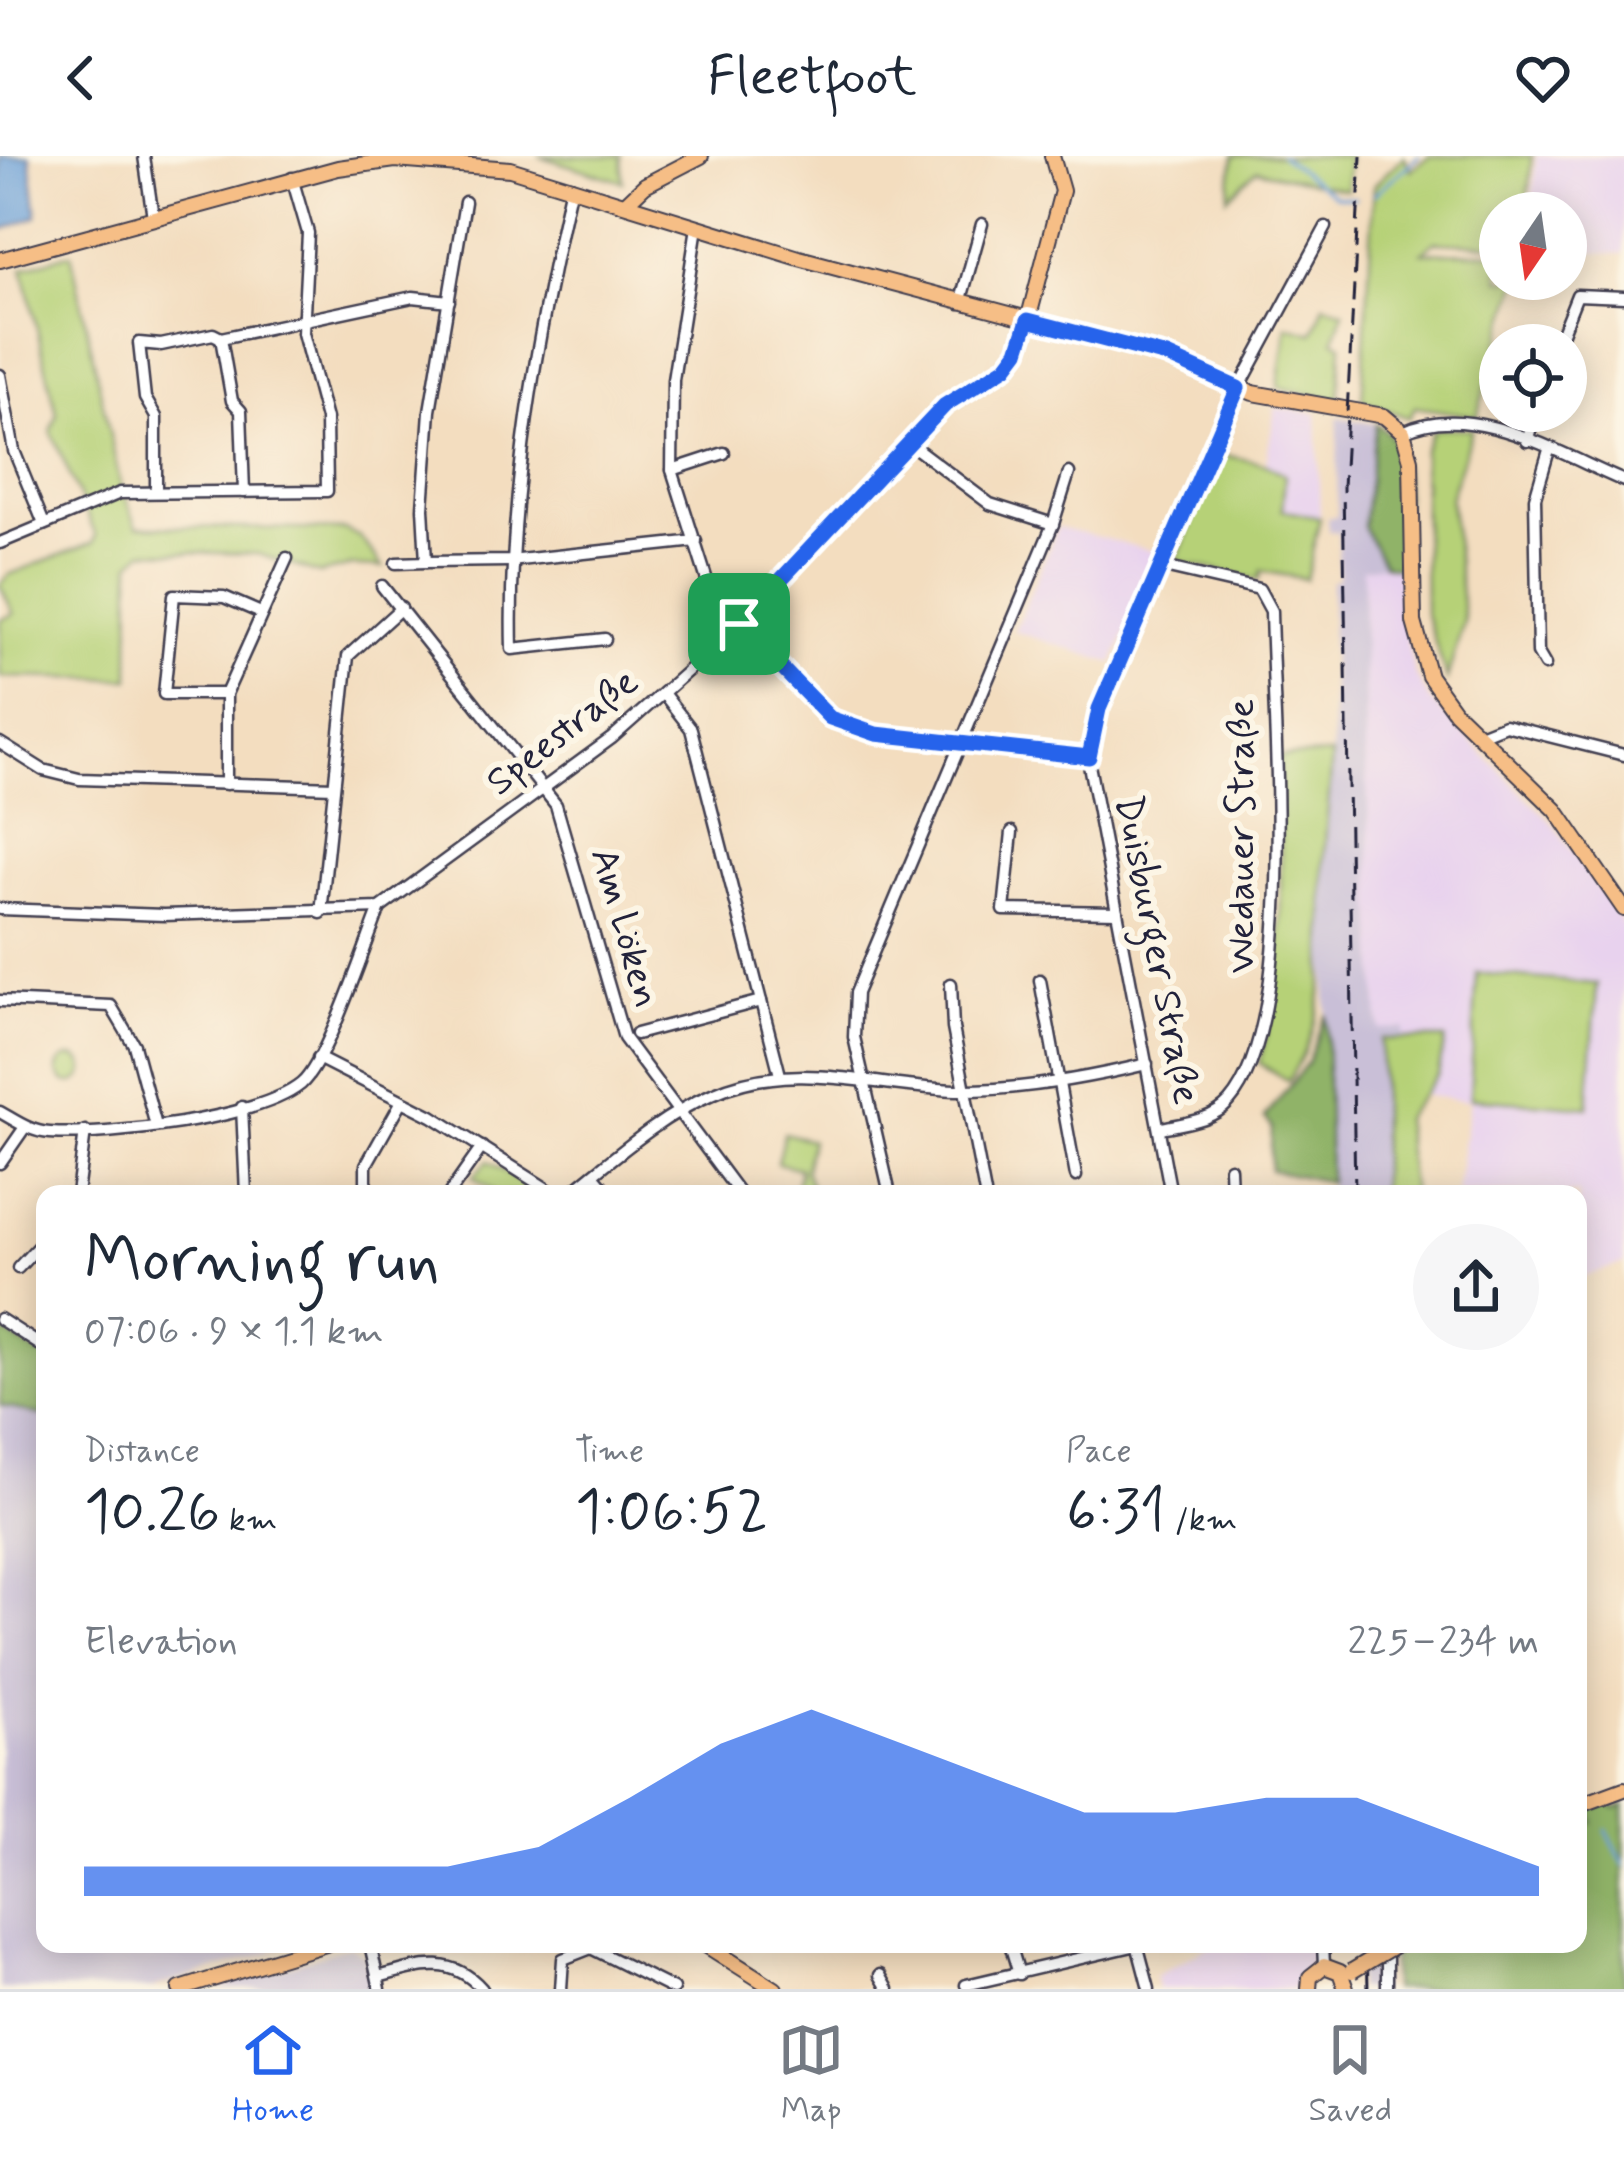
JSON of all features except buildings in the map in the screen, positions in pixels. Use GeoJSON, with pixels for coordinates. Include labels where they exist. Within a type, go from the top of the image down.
{"type":"FeatureCollection","features":[{"type":"Feature","properties":{"kind":"main road"},"geometry":{"type":"LineString","coordinates":[[625,204],[645,185],[701,156]]}},
{"type":"Feature","properties":{"kind":"main road"},"geometry":{"type":"LineString","coordinates":[[1028,320],[1062,191],[1052,156]]}},
{"type":"Feature","properties":{"kind":"main road"},"geometry":{"type":"LineString","coordinates":[[0,260],[292,178],[373,162],[441,159],[510,169],[960,303],[1167,356],[1238,388],[1370,412],[1398,427],[1412,460],[1417,641],[1438,692],[1556,810],[1622,902]]}},
{"type":"Feature","properties":{"kind":"main road"},"geometry":{"type":"LineString","coordinates":[[1587,1803],[1624,1789]]}},
{"type":"Feature","properties":{"kind":"main road"},"geometry":{"type":"LineString","coordinates":[[180,1989],[297,1953]]}},
{"type":"Feature","properties":{"kind":"main road"},"geometry":{"type":"LineString","coordinates":[[718,1953],[776,1989]]}},
{"type":"Feature","properties":{"kind":"main road"},"geometry":{"type":"LineString","coordinates":[[1309,1989],[1310,1977],[1324,1966],[1347,1979],[1384,1953]]}},
{"type":"Feature","properties":{"kind":"street"},"geometry":{"type":"LineString","coordinates":[[144,156],[153,217]]}},
{"type":"Feature","properties":{"kind":"street"},"geometry":{"type":"LineString","coordinates":[[0,543],[105,498],[156,492],[327,491],[326,419],[303,320],[308,232],[292,178]]}},
{"type":"Feature","properties":{"kind":"street"},"geometry":{"type":"LineString","coordinates":[[571,186],[535,370],[510,561],[512,649],[605,639]]}},
{"type":"Feature","properties":{"kind":"street"},"geometry":{"type":"LineString","coordinates":[[426,562],[426,450],[465,202]]}},
{"type":"Feature","properties":{"kind":"street"},"geometry":{"type":"LineString","coordinates":[[960,303],[982,224]]}},
{"type":"Feature","properties":{"kind":"street"},"geometry":{"type":"LineString","coordinates":[[697,227],[677,342],[672,470],[724,637]]}},
{"type":"Feature","properties":{"kind":"street","name":"Duisburger Straße"},"geometry":{"type":"LineString","coordinates":[[1170,1185],[1089,757],[1099,709],[1238,388],[1326,227]]}},
{"type":"Feature","properties":{"kind":"street"},"geometry":{"type":"LineString","coordinates":[[1564,324],[1576,295],[1624,297]]}},
{"type":"Feature","properties":{"kind":"street"},"geometry":{"type":"LineString","coordinates":[[156,492],[156,417],[145,398],[139,343],[161,346],[213,334],[220,338],[413,297],[449,301]]}},
{"type":"Feature","properties":{"kind":"street","name":"Speestraße"},"geometry":{"type":"LineString","coordinates":[[380,908],[544,788],[739,624],[957,394],[1006,367],[1018,351],[1028,320]]}},
{"type":"Feature","properties":{"kind":"street"},"geometry":{"type":"LineString","coordinates":[[220,338],[232,401],[241,411],[244,492]]}},
{"type":"Feature","properties":{"kind":"street"},"geometry":{"type":"LineString","coordinates":[[0,375],[14,451],[44,524]]}},
{"type":"Feature","properties":{"kind":"street"},"geometry":{"type":"LineString","coordinates":[[1398,427],[1448,420],[1527,441],[1624,482]]}},
{"type":"Feature","properties":{"kind":"street"},"geometry":{"type":"LineString","coordinates":[[1527,441],[1530,432]]}},
{"type":"Feature","properties":{"kind":"street"},"geometry":{"type":"LineString","coordinates":[[909,443],[990,504],[1053,524]]}},
{"type":"Feature","properties":{"kind":"street"},"geometry":{"type":"LineString","coordinates":[[1545,665],[1538,652],[1535,498],[1550,450]]}},
{"type":"Feature","properties":{"kind":"street"},"geometry":{"type":"LineString","coordinates":[[672,470],[724,453]]}},
{"type":"Feature","properties":{"kind":"street"},"geometry":{"type":"LineString","coordinates":[[888,1185],[854,1037],[856,994],[1053,524],[1069,473]]}},
{"type":"Feature","properties":{"kind":"street"},"geometry":{"type":"LineString","coordinates":[[396,563],[510,561],[696,541]]}},
{"type":"Feature","properties":{"kind":"street"},"geometry":{"type":"LineString","coordinates":[[226,784],[226,694],[287,558]]}},
{"type":"Feature","properties":{"kind":"street","name":"Wedauer Straße"},"geometry":{"type":"LineString","coordinates":[[1161,1129],[1215,1114],[1240,1086],[1269,1008],[1274,950],[1271,611],[1259,589],[1164,566]]}},
{"type":"Feature","properties":{"kind":"street","name":"Am Löken"},"geometry":{"type":"LineString","coordinates":[[382,586],[544,788],[567,837],[624,1037],[733,1185]]}},
{"type":"Feature","properties":{"kind":"street"},"geometry":{"type":"LineString","coordinates":[[226,694],[164,694],[174,595],[224,597],[261,613]]}},
{"type":"Feature","properties":{"kind":"street"},"geometry":{"type":"LineString","coordinates":[[322,913],[348,656],[401,608]]}},
{"type":"Feature","properties":{"kind":"street"},"geometry":{"type":"LineString","coordinates":[[739,624],[830,718],[876,734],[1089,757]]}},
{"type":"Feature","properties":{"kind":"street"},"geometry":{"type":"LineString","coordinates":[[663,692],[691,729],[780,1075]]}},
{"type":"Feature","properties":{"kind":"street"},"geometry":{"type":"LineString","coordinates":[[1480,735],[1505,725],[1624,755]]}},
{"type":"Feature","properties":{"kind":"street"},"geometry":{"type":"LineString","coordinates":[[0,743],[62,776],[334,787]]}},
{"type":"Feature","properties":{"kind":"street"},"geometry":{"type":"LineString","coordinates":[[1012,832],[1004,910],[1117,911]]}},
{"type":"Feature","properties":{"kind":"street"},"geometry":{"type":"LineString","coordinates":[[0,909],[164,915],[380,908],[318,1058],[302,1083],[242,1107],[156,1126],[48,1133],[25,1127],[0,1112]]}},
{"type":"Feature","properties":{"kind":"street"},"geometry":{"type":"LineString","coordinates":[[1040,980],[1076,1176]]}},
{"type":"Feature","properties":{"kind":"street"},"geometry":{"type":"LineString","coordinates":[[951,983],[963,1090],[983,1185]]}},
{"type":"Feature","properties":{"kind":"street"},"geometry":{"type":"LineString","coordinates":[[0,1001],[111,1006],[134,1045],[156,1126]]}},
{"type":"Feature","properties":{"kind":"street"},"geometry":{"type":"LineString","coordinates":[[636,1034],[761,1001]]}},
{"type":"Feature","properties":{"kind":"street"},"geometry":{"type":"LineString","coordinates":[[318,1058],[402,1101],[541,1185]]}},
{"type":"Feature","properties":{"kind":"street"},"geometry":{"type":"LineString","coordinates":[[580,1185],[677,1113],[713,1093],[780,1075],[862,1077],[963,1090],[1147,1064]]}},
{"type":"Feature","properties":{"kind":"street"},"geometry":{"type":"LineString","coordinates":[[367,1185],[366,1165],[402,1101]]}},
{"type":"Feature","properties":{"kind":"street"},"geometry":{"type":"LineString","coordinates":[[242,1107],[246,1185]]}},
{"type":"Feature","properties":{"kind":"street"},"geometry":{"type":"LineString","coordinates":[[0,1163],[25,1127]]}},
{"type":"Feature","properties":{"kind":"street"},"geometry":{"type":"LineString","coordinates":[[78,1185],[86,1131]]}},
{"type":"Feature","properties":{"kind":"street"},"geometry":{"type":"LineString","coordinates":[[455,1185],[482,1147]]}},
{"type":"Feature","properties":{"kind":"street"},"geometry":{"type":"LineString","coordinates":[[1230,1168],[1231,1185]]}},
{"type":"Feature","properties":{"kind":"street"},"geometry":{"type":"LineString","coordinates":[[593,1175],[601,1185]]}},
{"type":"Feature","properties":{"kind":"street"},"geometry":{"type":"LineString","coordinates":[[18,1268],[36,1249]]}},
{"type":"Feature","properties":{"kind":"street"},"geometry":{"type":"LineString","coordinates":[[0,1319],[36,1342]]}},
{"type":"Feature","properties":{"kind":"street"},"geometry":{"type":"LineString","coordinates":[[372,1953],[379,1983],[446,1964],[482,1989]]}},
{"type":"Feature","properties":{"kind":"street"},"geometry":{"type":"LineString","coordinates":[[561,1989],[563,1959],[578,1953]]}},
{"type":"Feature","properties":{"kind":"street"},"geometry":{"type":"LineString","coordinates":[[601,1953],[673,1989]]}},
{"type":"Feature","properties":{"kind":"street"},"geometry":{"type":"LineString","coordinates":[[1013,1953],[1019,1974]]}},
{"type":"Feature","properties":{"kind":"street"},"geometry":{"type":"LineString","coordinates":[[966,1985],[1104,1953]]}},
{"type":"Feature","properties":{"kind":"street"},"geometry":{"type":"LineString","coordinates":[[1139,1953],[1149,1989]]}},
{"type":"Feature","properties":{"kind":"street"},"geometry":{"type":"LineString","coordinates":[[1324,1953],[1324,1966]]}},
{"type":"Feature","properties":{"kind":"street"},"geometry":{"type":"LineString","coordinates":[[1387,1953],[1387,1989]]}},
{"type":"Feature","properties":{"kind":"street"},"geometry":{"type":"LineString","coordinates":[[880,1975],[888,1989]]}},
{"type":"Feature","properties":{"kind":"shaded area"},"geometry":{"type":"Polygon","coordinates":[[[1536,156],[1624,156],[1624,254],[1587,252],[1587,192],[1533,192],[1536,156]]]}},
{"type":"Feature","properties":{"kind":"shaded area"},"geometry":{"type":"Polygon","coordinates":[[[1275,408],[1317,413],[1320,518],[1281,510],[1285,475],[1266,464],[1275,408]]]}},
{"type":"Feature","properties":{"kind":"shaded area"},"geometry":{"type":"Polygon","coordinates":[[[1338,417],[1376,424],[1363,527],[1384,565],[1363,568],[1365,748],[1379,1029],[1404,1028],[1401,1093],[1383,1185],[1329,1185],[1324,868],[1332,755],[1331,581],[1338,579],[1338,533],[1328,531],[1328,518],[1337,516],[1338,417]]]}},
{"type":"Feature","properties":{"kind":"shaded area"},"geometry":{"type":"Polygon","coordinates":[[[1058,527],[1161,553],[1113,663],[1014,631],[1058,527]]]}},
{"type":"Feature","properties":{"kind":"shaded area"},"geometry":{"type":"Polygon","coordinates":[[[1363,568],[1403,569],[1407,641],[1414,672],[1429,699],[1552,823],[1624,926],[1624,1263],[1587,1275],[1587,1185],[1457,1185],[1470,1101],[1401,1093],[1403,1028],[1379,1030],[1365,748],[1363,568]]]}},
{"type":"Feature","properties":{"kind":"shaded area"},"geometry":{"type":"Polygon","coordinates":[[[0,1405],[36,1415],[36,1953],[269,1953],[150,1989],[0,1989],[0,1405]]]}},
{"type":"Feature","properties":{"kind":"shaded area"},"geometry":{"type":"Polygon","coordinates":[[[329,1953],[360,1953],[372,1989],[218,1989],[329,1953]]]}},
{"type":"Feature","properties":{"kind":"shaded area"},"geometry":{"type":"Polygon","coordinates":[[[1197,1953],[1313,1953],[1292,1989],[1158,1989],[1155,1976],[1197,1953]]]}},
{"type":"Feature","properties":{"kind":"shaded area"},"geometry":{"type":"Polygon","coordinates":[[[1356,1953],[1382,1953],[1381,1989],[1357,1989],[1356,1953]]]}},
{"type":"Feature","properties":{"kind":"green space"},"geometry":{"type":"Polygon","coordinates":[[[539,156],[621,156],[623,182],[539,156]]]}},
{"type":"Feature","properties":{"kind":"green space"},"geometry":{"type":"Polygon","coordinates":[[[1234,156],[1348,156],[1347,190],[1257,170],[1228,197],[1234,156]]]}},
{"type":"Feature","properties":{"kind":"green space"},"geometry":{"type":"Polygon","coordinates":[[[1404,156],[1411,170],[1430,156],[1532,156],[1528,192],[1479,192],[1479,244],[1434,242],[1423,252],[1479,253],[1479,300],[1513,300],[1505,324],[1479,324],[1477,416],[1415,407],[1409,418],[1362,401],[1374,185],[1404,156]]]}},
{"type":"Feature","properties":{"kind":"green space"},"geometry":{"type":"Polygon","coordinates":[[[71,253],[121,487],[137,526],[345,530],[360,537],[383,567],[351,566],[320,574],[258,554],[144,551],[131,563],[130,679],[0,677],[0,620],[14,614],[0,585],[8,575],[94,542],[96,536],[51,431],[57,415],[23,268],[71,253]]]}},
{"type":"Feature","properties":{"kind":"green space"},"geometry":{"type":"Polygon","coordinates":[[[1324,304],[1344,311],[1334,340],[1342,344],[1339,401],[1278,387],[1287,326],[1313,333],[1324,304]]]}},
{"type":"Feature","properties":{"kind":"green space"},"geometry":{"type":"Polygon","coordinates":[[[1376,424],[1389,435],[1402,469],[1403,569],[1384,565],[1363,527],[1376,424]]]}},
{"type":"Feature","properties":{"kind":"green space"},"geometry":{"type":"Polygon","coordinates":[[[1472,429],[1450,498],[1464,621],[1447,679],[1425,612],[1423,452],[1432,431],[1472,429]]]}},
{"type":"Feature","properties":{"kind":"green space"},"geometry":{"type":"Polygon","coordinates":[[[1219,454],[1266,464],[1285,475],[1282,510],[1320,518],[1306,579],[1261,571],[1259,580],[1176,561],[1219,454]]]}},
{"type":"Feature","properties":{"kind":"green space"},"geometry":{"type":"Polygon","coordinates":[[[1332,755],[1320,1002],[1303,1054],[1288,1081],[1259,1063],[1279,949],[1279,757],[1332,755]]]}},
{"type":"Feature","properties":{"kind":"green space"},"geometry":{"type":"Polygon","coordinates":[[[1477,973],[1597,984],[1588,1107],[1470,1098],[1477,973]]]}},
{"type":"Feature","properties":{"kind":"green space"},"geometry":{"type":"Polygon","coordinates":[[[1326,1014],[1329,1182],[1270,1170],[1272,1126],[1265,1118],[1307,1063],[1326,1014]]]}},
{"type":"Feature","properties":{"kind":"green space"},"geometry":{"type":"Polygon","coordinates":[[[1381,1039],[1445,1039],[1438,1074],[1403,1119],[1411,1185],[1381,1185],[1381,1039]]]}},
{"type":"Feature","properties":{"kind":"green space"},"geometry":{"type":"Polygon","coordinates":[[[71,1057],[84,1070],[71,1083],[58,1070],[71,1057]]]}},
{"type":"Feature","properties":{"kind":"green space"},"geometry":{"type":"Polygon","coordinates":[[[784,1133],[811,1140],[805,1170],[811,1185],[796,1185],[800,1169],[777,1163],[784,1133]]]}},
{"type":"Feature","properties":{"kind":"green space"},"geometry":{"type":"Polygon","coordinates":[[[488,1161],[525,1185],[484,1185],[473,1177],[488,1161]]]}},
{"type":"Feature","properties":{"kind":"green space"},"geometry":{"type":"Polygon","coordinates":[[[0,1329],[36,1352],[36,1414],[0,1405],[0,1329]]]}},
{"type":"Feature","properties":{"kind":"green space"},"geometry":{"type":"Polygon","coordinates":[[[1608,1803],[1616,1808],[1624,1805],[1624,1989],[1392,1989],[1392,1956],[1397,1953],[1587,1953],[1587,1824],[1593,1822],[1592,1810],[1608,1803]]]}},
{"type":"Feature","properties":{"kind":"water"},"geometry":{"type":"Polygon","coordinates":[[[0,156],[30,156],[37,216],[0,231],[0,156]]]}},
{"type":"Feature","properties":{"kind":"waterway"},"geometry":{"type":"LineString","coordinates":[[1281,156],[1335,196],[1355,198]]}},
{"type":"Feature","properties":{"kind":"waterway"},"geometry":{"type":"LineString","coordinates":[[1374,194],[1419,156]]}},
{"type":"Feature","properties":{"kind":"waterway"},"geometry":{"type":"LineString","coordinates":[[1606,1830],[1624,1865]]}},
{"type":"Feature","properties":{"kind":"railway"},"geometry":{"type":"LineString","coordinates":[[1355,1185],[1343,487],[1361,156]]}},
{"type":"Feature","properties":{"kind":"railway"},"geometry":{"type":"LineString","coordinates":[[1367,1953],[1368,1989]]}},
{"type":"Feature","properties":{"kind":"route"},"geometry":{"type":"LineString","coordinates":[[1028,320],[1167,356],[1238,388],[1099,709],[1089,757],[876,734],[846,726],[830,718],[739,624],[929,420],[957,394],[1006,367],[1018,351],[1028,320]]}}]}
